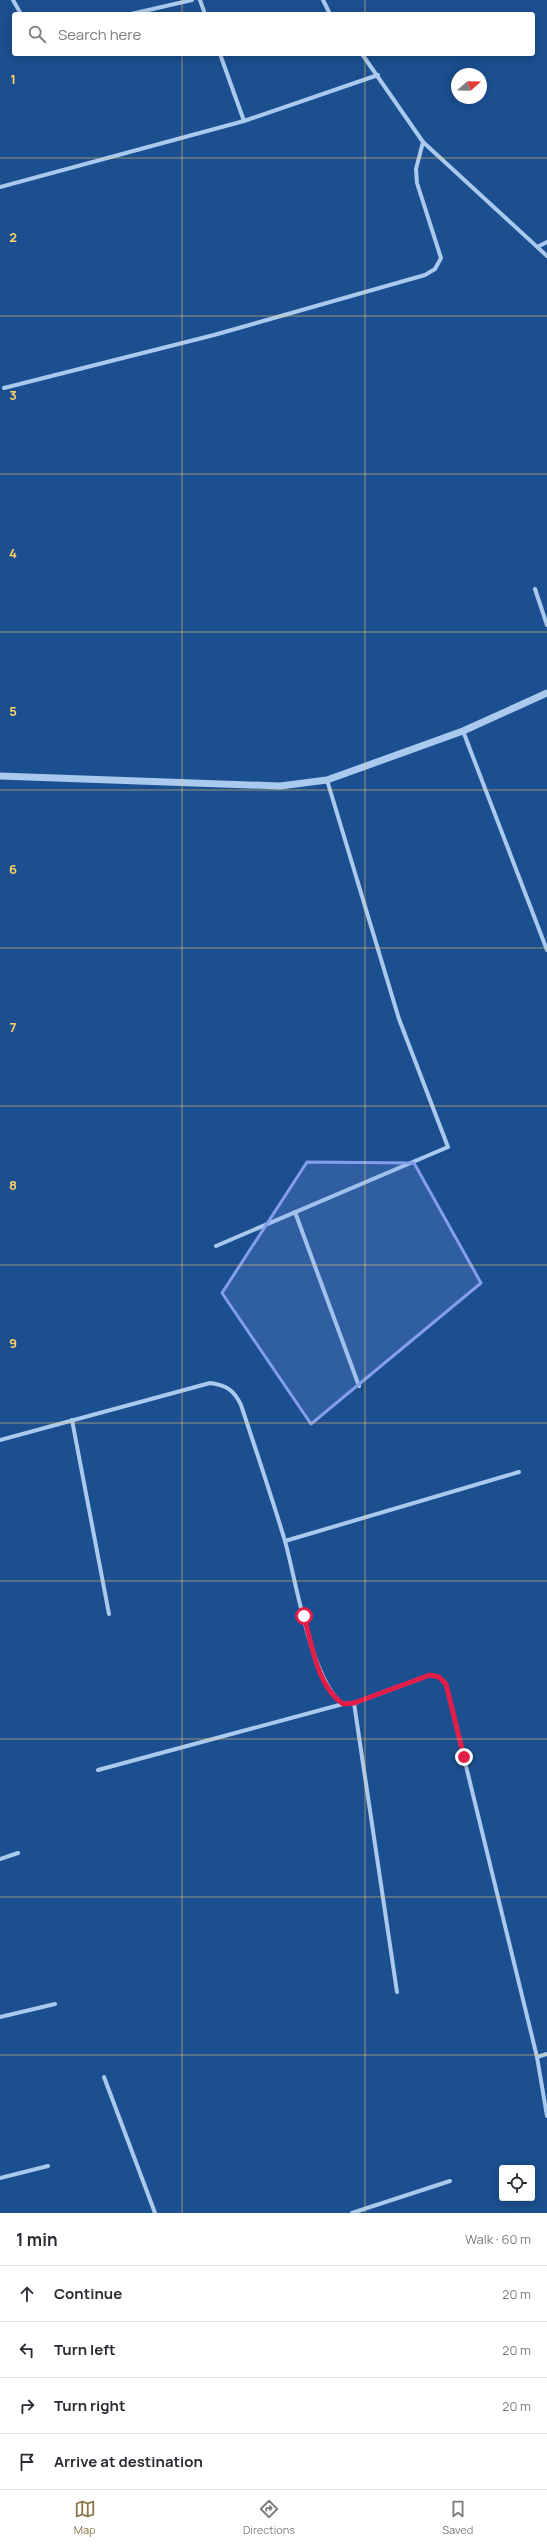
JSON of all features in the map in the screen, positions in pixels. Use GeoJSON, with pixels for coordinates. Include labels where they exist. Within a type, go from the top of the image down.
{"type":"FeatureCollection","features":[{"type":"Feature","properties":{"kind":"street"},"geometry":{"type":"LineString","coordinates":[[13,0],[20,12]]}},
{"type":"Feature","properties":{"kind":"street"},"geometry":{"type":"LineString","coordinates":[[140,12],[192,0]]}},
{"type":"Feature","properties":{"kind":"street"},"geometry":{"type":"LineString","coordinates":[[200,0],[204,12]]}},
{"type":"Feature","properties":{"kind":"street"},"geometry":{"type":"LineString","coordinates":[[323,0],[329,12]]}},
{"type":"Feature","properties":{"kind":"street"},"geometry":{"type":"LineString","coordinates":[[221,56],[244,121]]}},
{"type":"Feature","properties":{"kind":"street"},"geometry":{"type":"LineString","coordinates":[[364,56],[423,142],[539,246],[547,256]]}},
{"type":"Feature","properties":{"kind":"street"},"geometry":{"type":"LineString","coordinates":[[0,187],[244,121],[378,75]]}},
{"type":"Feature","properties":{"kind":"street"},"geometry":{"type":"LineString","coordinates":[[4,388],[214,335],[425,275],[435,269],[442,258],[416,183],[416,169],[423,142]]}},
{"type":"Feature","properties":{"kind":"street"},"geometry":{"type":"LineString","coordinates":[[539,246],[547,242]]}},
{"type":"Feature","properties":{"kind":"street"},"geometry":{"type":"LineString","coordinates":[[536,590],[547,625]]}},
{"type":"Feature","properties":{"kind":"street"},"geometry":{"type":"LineString","coordinates":[[0,776],[280,786],[328,780],[463,731],[547,693]]}},
{"type":"Feature","properties":{"kind":"street"},"geometry":{"type":"LineString","coordinates":[[463,731],[547,950]]}},
{"type":"Feature","properties":{"kind":"street"},"geometry":{"type":"LineString","coordinates":[[216,1246],[448,1147],[399,1019],[328,780]]}},
{"type":"Feature","properties":{"kind":"street"},"geometry":{"type":"LineString","coordinates":[[295,1212],[358,1386]]}},
{"type":"Feature","properties":{"kind":"street"},"geometry":{"type":"LineString","coordinates":[[0,1440],[210,1383],[221,1384],[234,1391],[241,1405],[285,1541],[316,1661],[326,1683],[337,1700],[343,1704]]}},
{"type":"Feature","properties":{"kind":"street"},"geometry":{"type":"LineString","coordinates":[[72,1420],[109,1614]]}},
{"type":"Feature","properties":{"kind":"street"},"geometry":{"type":"LineString","coordinates":[[285,1541],[519,1472]]}},
{"type":"Feature","properties":{"kind":"street"},"geometry":{"type":"LineString","coordinates":[[98,1770],[343,1704],[354,1703],[430,1675],[439,1677],[446,1684],[537,2056],[547,2116]]}},
{"type":"Feature","properties":{"kind":"street"},"geometry":{"type":"LineString","coordinates":[[354,1703],[397,1992]]}},
{"type":"Feature","properties":{"kind":"street"},"geometry":{"type":"LineString","coordinates":[[0,1858],[18,1853]]}},
{"type":"Feature","properties":{"kind":"street"},"geometry":{"type":"LineString","coordinates":[[0,2017],[55,2004]]}},
{"type":"Feature","properties":{"kind":"street"},"geometry":{"type":"LineString","coordinates":[[537,2056],[547,2054]]}},
{"type":"Feature","properties":{"kind":"street"},"geometry":{"type":"LineString","coordinates":[[104,2077],[155,2213]]}},
{"type":"Feature","properties":{"kind":"street"},"geometry":{"type":"LineString","coordinates":[[0,2178],[48,2166]]}},
{"type":"Feature","properties":{"kind":"street"},"geometry":{"type":"LineString","coordinates":[[352,2213],[450,2181]]}},
{"type":"Feature","properties":{"kind":"highlighted area"},"geometry":{"type":"Polygon","coordinates":[[[307,1162],[414,1163],[481,1283],[311,1424],[222,1293],[307,1162]]]}},
{"type":"Feature","properties":{"kind":"route"},"geometry":{"type":"LineString","coordinates":[[304,1616],[316,1661],[326,1683],[337,1700],[343,1704],[354,1703],[430,1675],[439,1677],[446,1684],[464,1757]]}}]}
